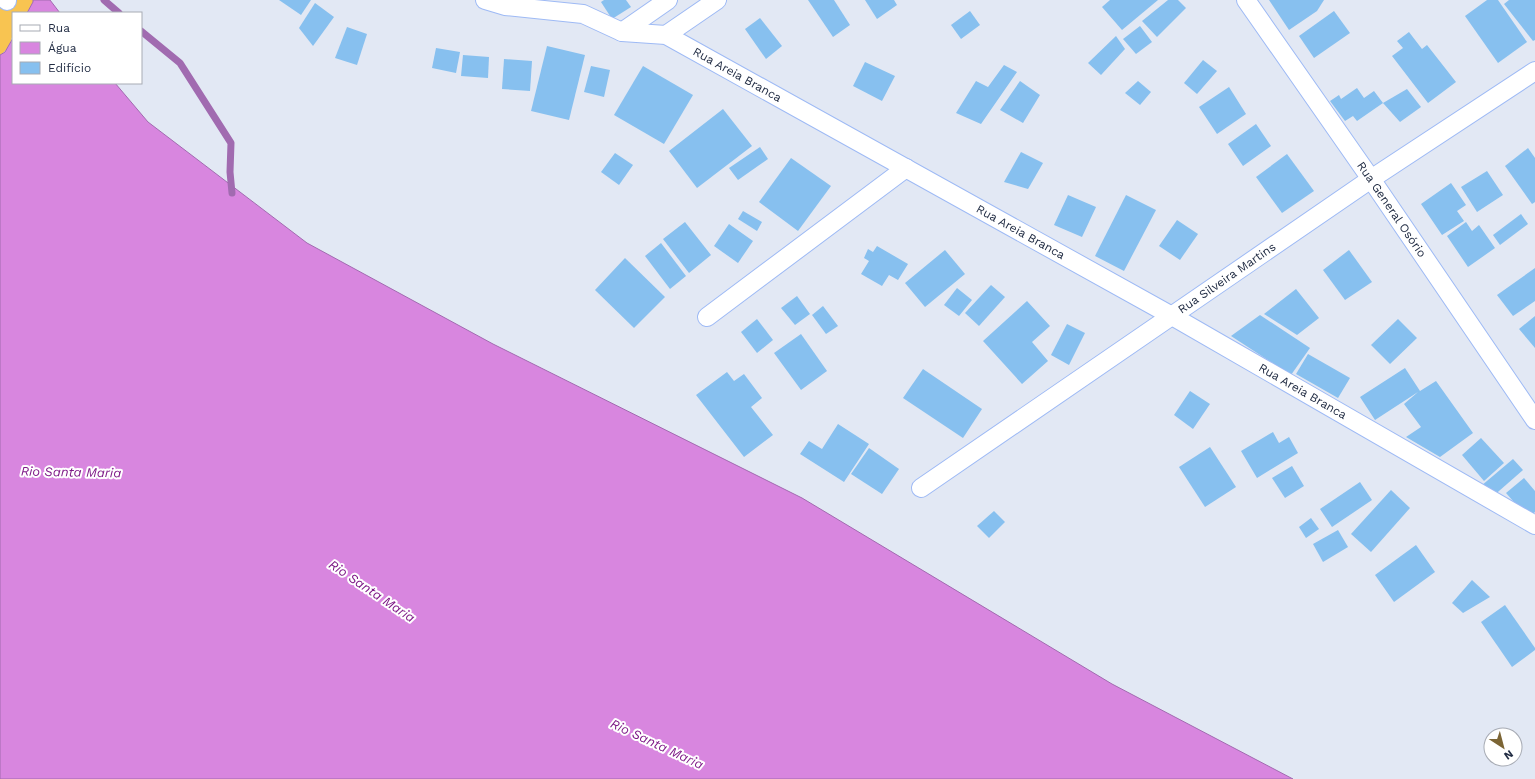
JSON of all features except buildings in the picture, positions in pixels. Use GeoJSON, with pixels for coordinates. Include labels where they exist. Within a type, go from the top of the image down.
{"type":"FeatureCollection","features":[{"type":"Feature","properties":{"kind":"street","name":"Rua Areia Branca"},"geometry":{"type":"LineString","coordinates":[[485,0],[506,6],[578,7],[622,32],[666,35],[1172,316],[1535,525]]}},
{"type":"Feature","properties":{"kind":"street"},"geometry":{"type":"LineString","coordinates":[[622,32],[668,0]]}},
{"type":"Feature","properties":{"kind":"street"},"geometry":{"type":"LineString","coordinates":[[666,35],[717,0]]}},
{"type":"Feature","properties":{"kind":"street","name":"Rua General Osório"},"geometry":{"type":"LineString","coordinates":[[1246,0],[1371,179],[1535,420]]}},
{"type":"Feature","properties":{"kind":"street","name":"Rua Silveira Martins"},"geometry":{"type":"LineString","coordinates":[[921,488],[1371,179],[1535,71]]}},
{"type":"Feature","properties":{"kind":"street"},"geometry":{"type":"LineString","coordinates":[[707,318],[906,168]]}},
{"type":"Feature","properties":{"kind":"shaded area"},"geometry":{"type":"Polygon","coordinates":[[[0,0],[33,0],[28,12],[12,12],[11,42],[5,51],[0,55],[0,0]]]}},
{"type":"Feature","properties":{"kind":"water"},"geometry":{"type":"Polygon","coordinates":[[[33,0],[50,0],[59,12],[28,12],[33,0]]]}},
{"type":"Feature","properties":{"kind":"water","name":"Rio Santa Maria"},"geometry":{"type":"Polygon","coordinates":[[[12,40],[12,84],[116,84],[148,122],[307,243],[493,344],[802,498],[1112,684],[1293,779],[0,779],[0,55],[5,52],[12,40]]]}},
{"type":"Feature","properties":{"kind":"waterway"},"geometry":{"type":"LineString","coordinates":[[104,0],[118,12]]}},
{"type":"Feature","properties":{"kind":"waterway"},"geometry":{"type":"LineString","coordinates":[[142,32],[180,63],[231,143],[230,172],[232,193]]}}]}
